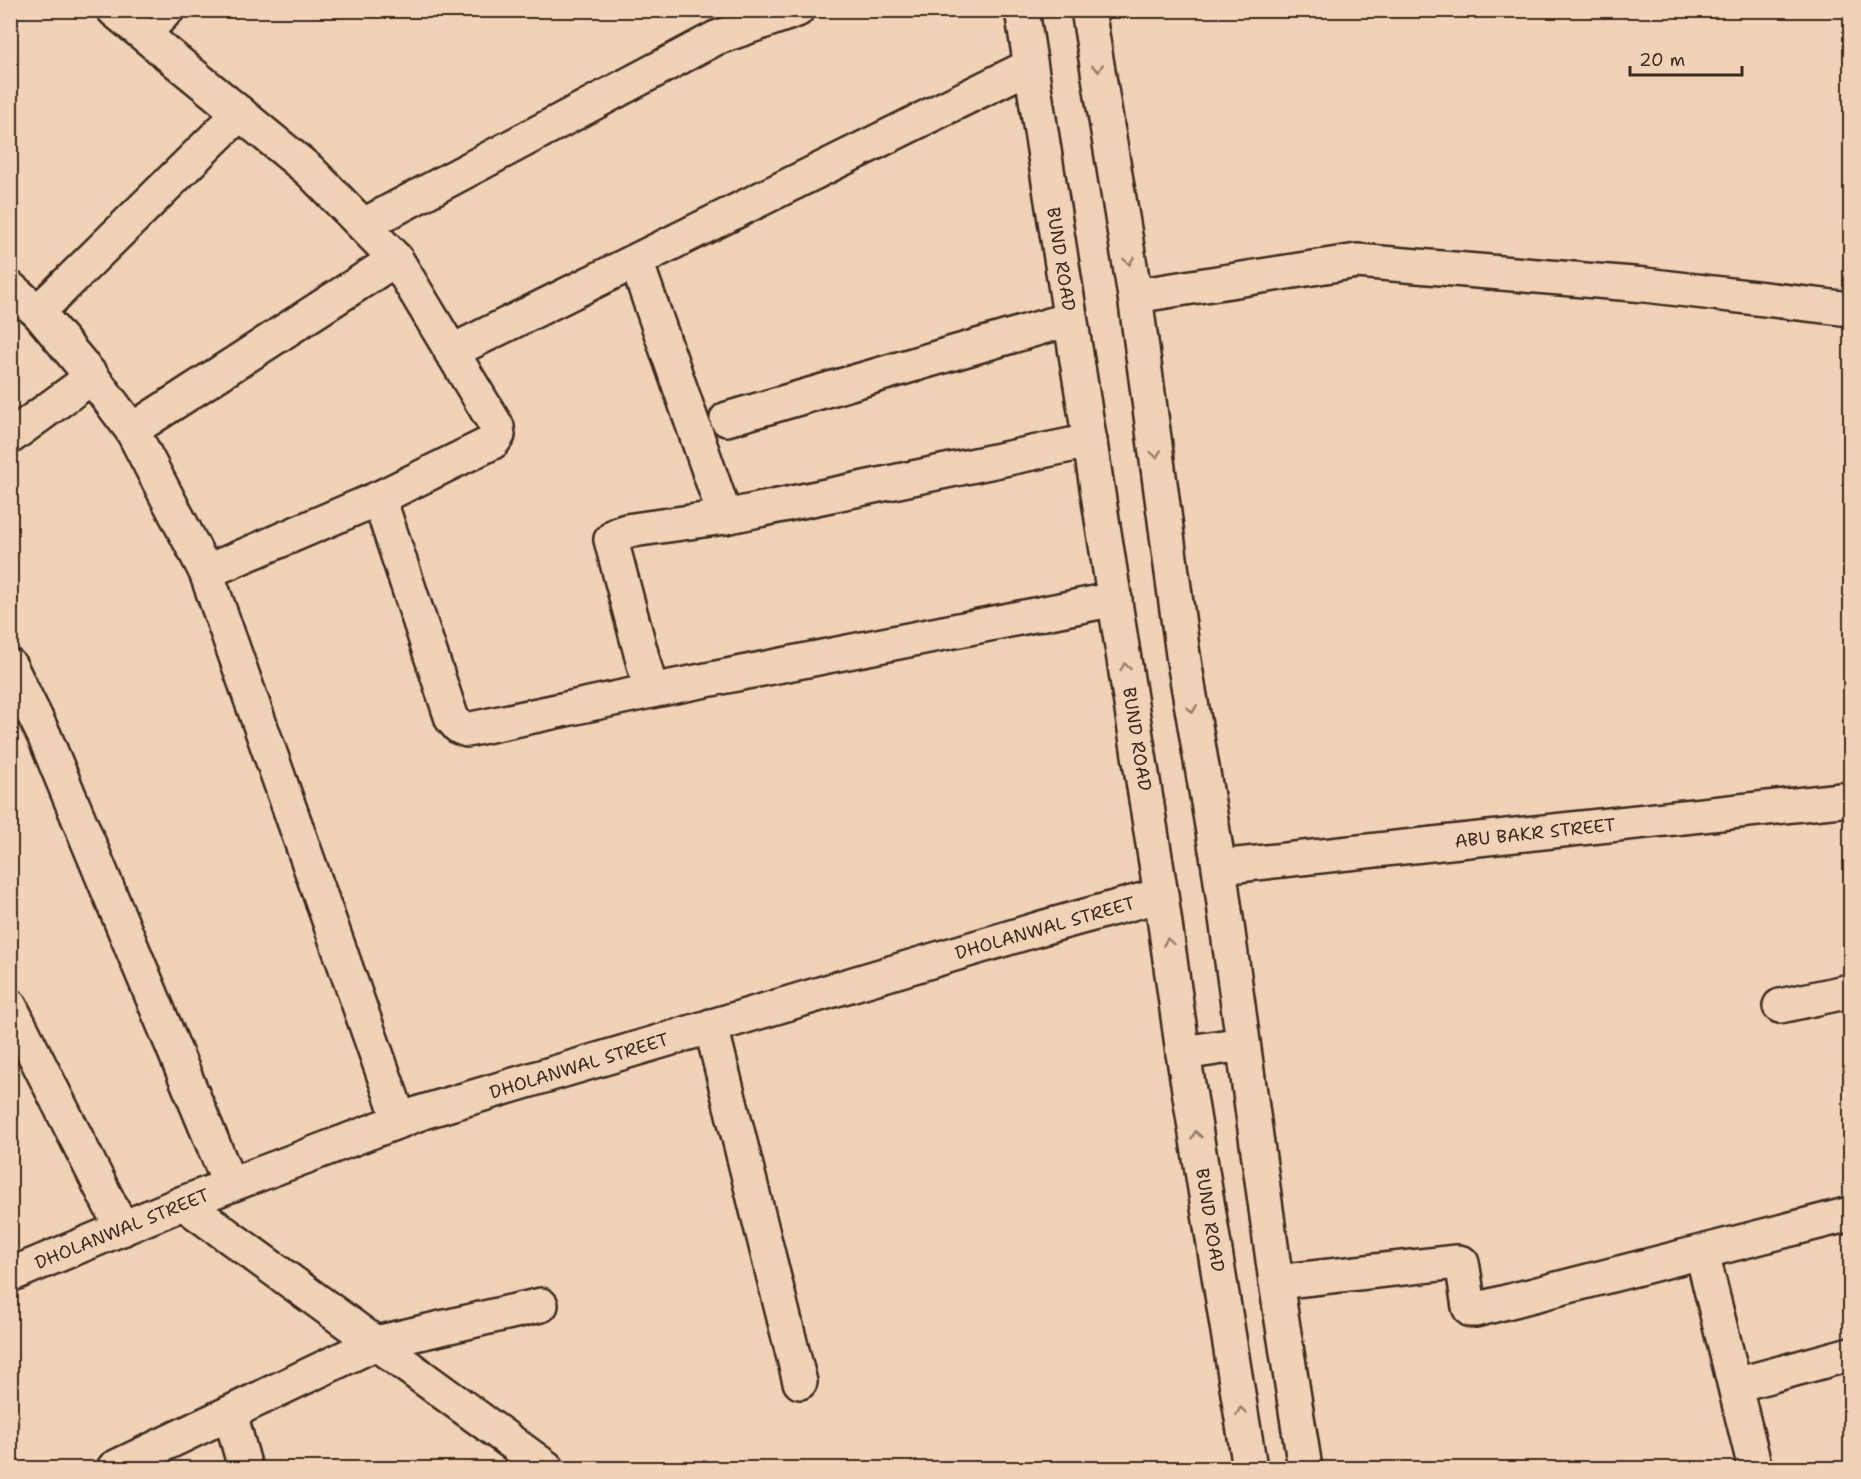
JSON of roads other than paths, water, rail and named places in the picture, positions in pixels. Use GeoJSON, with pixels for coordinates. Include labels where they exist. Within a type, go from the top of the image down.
{"type":"FeatureCollection","features":[{"type":"Feature","properties":{"kind":"street"},"geometry":{"type":"LineString","coordinates":[[114,10],[310,171],[396,258],[497,427],[498,435],[493,442],[379,498],[206,572]]}},
{"type":"Feature","properties":{"kind":"street"},"geometry":{"type":"LineString","coordinates":[[364,225],[716,38],[797,10]]}},
{"type":"Feature","properties":{"kind":"street","name":"BUND ROAD"},"geometry":{"type":"LineString","coordinates":[[1022,10],[1161,895],[1183,1053],[1250,1468]]}},
{"type":"Feature","properties":{"kind":"street"},"geometry":{"type":"LineString","coordinates":[[1088,10],[1135,296],[1183,655],[1219,867],[1276,1282],[1305,1468]]}},
{"type":"Feature","properties":{"kind":"street"},"geometry":{"type":"LineString","coordinates":[[451,352],[1030,66]]}},
{"type":"Feature","properties":{"kind":"street"},"geometry":{"type":"LineString","coordinates":[[38,312],[240,113]]}},
{"type":"Feature","properties":{"kind":"street"},"geometry":{"type":"LineString","coordinates":[[132,430],[396,258]]}},
{"type":"Feature","properties":{"kind":"street"},"geometry":{"type":"LineString","coordinates":[[636,261],[724,516]]}},
{"type":"Feature","properties":{"kind":"street"},"geometry":{"type":"LineString","coordinates":[[1135,296],[1357,261],[1645,285],[1851,309]]}},
{"type":"Feature","properties":{"kind":"street"},"geometry":{"type":"LineString","coordinates":[[10,288],[38,312],[132,430],[206,572],[400,1121]]}},
{"type":"Feature","properties":{"kind":"street"},"geometry":{"type":"LineString","coordinates":[[727,419],[1070,319]]}},
{"type":"Feature","properties":{"kind":"street"},"geometry":{"type":"LineString","coordinates":[[10,437],[92,377]]}},
{"type":"Feature","properties":{"kind":"street"},"geometry":{"type":"LineString","coordinates":[[651,690],[611,540],[616,535],[626,531],[724,516],[1090,441]]}},
{"type":"Feature","properties":{"kind":"street"},"geometry":{"type":"LineString","coordinates":[[379,498],[452,719],[459,727],[467,730],[651,690],[1115,599]]}},
{"type":"Feature","properties":{"kind":"street"},"geometry":{"type":"LineString","coordinates":[[10,666],[44,735],[230,1185]]}},
{"type":"Feature","properties":{"kind":"street","name":"ABU BAKR STREET"},"geometry":{"type":"LineString","coordinates":[[1219,867],[1851,799]]}},
{"type":"Feature","properties":{"kind":"street","name":"DHOLANWAL STREET"},"geometry":{"type":"LineString","coordinates":[[10,1275],[183,1203],[423,1112],[1045,927],[1161,895]]}},
{"type":"Feature","properties":{"kind":"street"},"geometry":{"type":"LineString","coordinates":[[1780,1006],[1851,991]]}},
{"type":"Feature","properties":{"kind":"street"},"geometry":{"type":"LineString","coordinates":[[10,1005],[122,1229]]}},
{"type":"Feature","properties":{"kind":"street"},"geometry":{"type":"LineString","coordinates":[[711,1026],[800,1382]]}},
{"type":"Feature","properties":{"kind":"street"},"geometry":{"type":"LineString","coordinates":[[1183,1053],[1243,1044]]}},
{"type":"Feature","properties":{"kind":"street"},"geometry":{"type":"LineString","coordinates":[[183,1203],[547,1468]]}},
{"type":"Feature","properties":{"kind":"street"},"geometry":{"type":"LineString","coordinates":[[1276,1282],[1456,1262],[1462,1263],[1471,1310],[1851,1214]]}},
{"type":"Feature","properties":{"kind":"street"},"geometry":{"type":"LineString","coordinates":[[1702,1252],[1755,1468]]}},
{"type":"Feature","properties":{"kind":"street"},"geometry":{"type":"LineString","coordinates":[[114,1468],[376,1343],[541,1305]]}},
{"type":"Feature","properties":{"kind":"street"},"geometry":{"type":"LineString","coordinates":[[1736,1385],[1851,1354]]}},
{"type":"Feature","properties":{"kind":"street"},"geometry":{"type":"LineString","coordinates":[[230,1413],[245,1468]]}},
{"type":"Feature","properties":{"kind":"lane"},"geometry":{"type":"LineString","coordinates":[[148,38],[175,10]]}}]}
